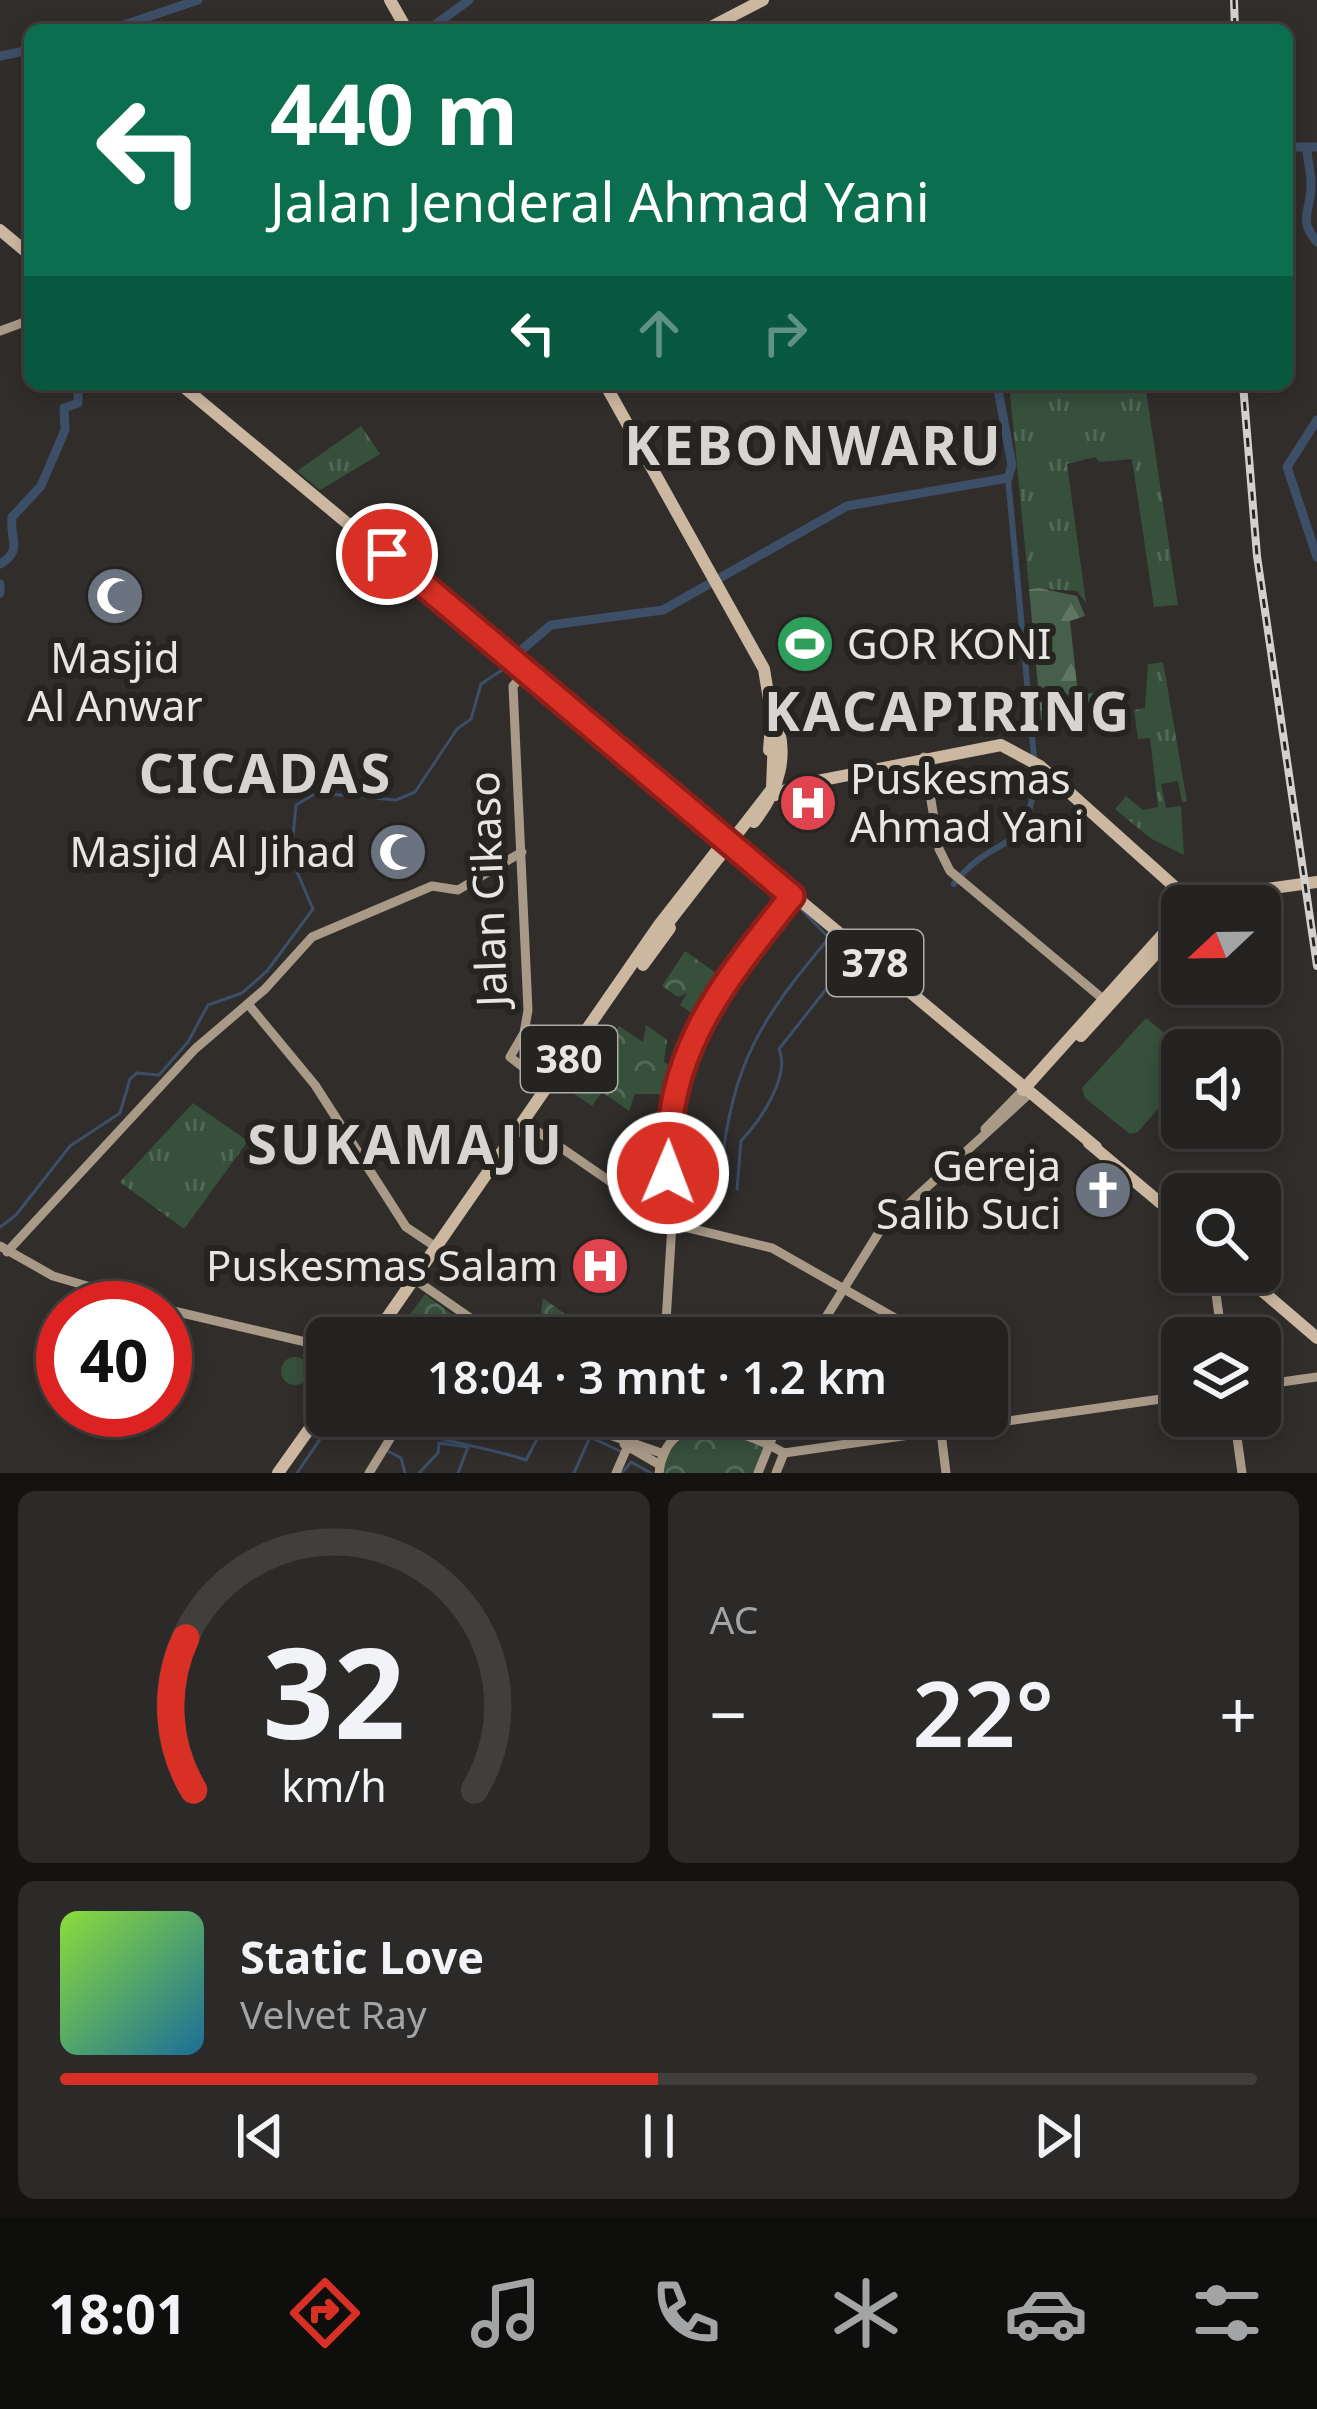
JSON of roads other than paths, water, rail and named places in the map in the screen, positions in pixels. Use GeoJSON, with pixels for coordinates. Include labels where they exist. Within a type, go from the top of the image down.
{"type":"FeatureCollection","features":[{"type":"Feature","properties":{"kind":"main road"},"geometry":{"type":"LineString","coordinates":[[700,24],[745,0]]}},
{"type":"Feature","properties":{"kind":"main road"},"geometry":{"type":"LineString","coordinates":[[714,24],[763,0]]}},
{"type":"Feature","properties":{"kind":"main road"},"geometry":{"type":"LineString","coordinates":[[725,24],[763,0]]}},
{"type":"Feature","properties":{"kind":"main road"},"geometry":{"type":"LineString","coordinates":[[0,230],[24,250]]}},
{"type":"Feature","properties":{"kind":"main road"},"geometry":{"type":"LineString","coordinates":[[190,390],[728,841]]}},
{"type":"Feature","properties":{"kind":"main road"},"geometry":{"type":"LineString","coordinates":[[608,390],[764,669],[780,778],[775,795]]}},
{"type":"Feature","properties":{"kind":"main road"},"geometry":{"type":"LineString","coordinates":[[636,975],[658,936],[772,789],[772,713]]}},
{"type":"Feature","properties":{"kind":"main road"},"geometry":{"type":"LineString","coordinates":[[728,841],[765,792],[772,713]]}},
{"type":"Feature","properties":{"kind":"main road"},"geometry":{"type":"LineString","coordinates":[[728,841],[775,795],[797,785],[997,745],[1032,760],[1174,885]]}},
{"type":"Feature","properties":{"kind":"main road"},"geometry":{"type":"LineString","coordinates":[[780,778],[797,785]]}},
{"type":"Feature","properties":{"kind":"main road","name":"378"},"geometry":{"type":"LineString","coordinates":[[728,841],[1027,1090]]}},
{"type":"Feature","properties":{"kind":"main road","name":"380"},"geometry":{"type":"LineString","coordinates":[[390,1317],[530,1127],[728,841]]}},
{"type":"Feature","properties":{"kind":"main road","name":"380"},"geometry":{"type":"LineString","coordinates":[[418,1281],[659,925],[728,841]]}},
{"type":"Feature","properties":{"kind":"main road"},"geometry":{"type":"LineString","coordinates":[[1281,892],[1317,886]]}},
{"type":"Feature","properties":{"kind":"main road"},"geometry":{"type":"LineString","coordinates":[[1041,1075],[1103,999],[1161,939]]}},
{"type":"Feature","properties":{"kind":"main road"},"geometry":{"type":"LineString","coordinates":[[1161,948],[1027,1090],[1161,1203]]}},
{"type":"Feature","properties":{"kind":"main road"},"geometry":{"type":"LineString","coordinates":[[1006,1073],[1041,1075]]}},
{"type":"Feature","properties":{"kind":"main road"},"geometry":{"type":"LineString","coordinates":[[1041,1075],[1048,1106]]}},
{"type":"Feature","properties":{"kind":"main road"},"geometry":{"type":"LineString","coordinates":[[1268,1293],[1317,1335]]}},
{"type":"Feature","properties":{"kind":"main road"},"geometry":{"type":"LineString","coordinates":[[278,1473],[306,1434]]}},
{"type":"Feature","properties":{"kind":"main road"},"geometry":{"type":"LineString","coordinates":[[288,1473],[313,1437]]}},
{"type":"Feature","properties":{"kind":"street","name":"Jalan Cikaso"},"geometry":{"type":"LineString","coordinates":[[526,671],[513,686],[528,1010],[524,1033],[510,1058],[549,1087]]}},
{"type":"Feature","properties":{"kind":"street"},"geometry":{"type":"LineString","coordinates":[[924,757],[940,849],[960,879],[1103,999]]}},
{"type":"Feature","properties":{"kind":"street"},"geometry":{"type":"LineString","coordinates":[[70,1281],[4,1249],[195,1049],[248,1004],[312,937],[432,886],[458,890],[522,852]]}},
{"type":"Feature","properties":{"kind":"street"},"geometry":{"type":"LineString","coordinates":[[666,1317],[672,1224],[668,1130],[681,1062],[730,974],[794,894]]}},
{"type":"Feature","properties":{"kind":"street"},"geometry":{"type":"LineString","coordinates":[[248,1004],[315,1085],[406,1227],[441,1241]]}},
{"type":"Feature","properties":{"kind":"street"},"geometry":{"type":"LineString","coordinates":[[1006,1073],[1009,1110]]}},
{"type":"Feature","properties":{"kind":"street"},"geometry":{"type":"LineString","coordinates":[[825,1317],[888,1221],[967,1152],[1027,1090]]}},
{"type":"Feature","properties":{"kind":"street"},"geometry":{"type":"LineString","coordinates":[[1009,1110],[1048,1106]]}},
{"type":"Feature","properties":{"kind":"street"},"geometry":{"type":"LineString","coordinates":[[530,1127],[672,1224],[772,1248],[895,1317]]}},
{"type":"Feature","properties":{"kind":"street"},"geometry":{"type":"LineString","coordinates":[[418,1281],[469,1317]]}},
{"type":"Feature","properties":{"kind":"street"},"geometry":{"type":"LineString","coordinates":[[192,1315],[306,1343]]}},
{"type":"Feature","properties":{"kind":"street"},"geometry":{"type":"LineString","coordinates":[[1281,1382],[1317,1377]]}},
{"type":"Feature","properties":{"kind":"street"},"geometry":{"type":"LineString","coordinates":[[1008,1423],[1161,1399]]}},
{"type":"Feature","properties":{"kind":"street"},"geometry":{"type":"LineString","coordinates":[[607,1437],[661,1464],[683,1433],[708,1425],[784,1454],[917,1437]]}},
{"type":"Feature","properties":{"kind":"street"},"geometry":{"type":"LineString","coordinates":[[369,1473],[391,1437]]}},
{"type":"Feature","properties":{"kind":"street"},"geometry":{"type":"LineString","coordinates":[[616,1473],[631,1437]]}},
{"type":"Feature","properties":{"kind":"street"},"geometry":{"type":"LineString","coordinates":[[758,1473],[772,1437]]}},
{"type":"Feature","properties":{"kind":"street"},"geometry":{"type":"LineString","coordinates":[[941,1437],[946,1473]]}},
{"type":"Feature","properties":{"kind":"street"},"geometry":{"type":"LineString","coordinates":[[1237,1437],[1242,1473]]}},
{"type":"Feature","properties":{"kind":"street"},"geometry":{"type":"LineString","coordinates":[[776,1473],[784,1454]]}},
{"type":"Feature","properties":{"kind":"waterway"},"geometry":{"type":"LineString","coordinates":[[127,24],[198,0]]}},
{"type":"Feature","properties":{"kind":"waterway"},"geometry":{"type":"LineString","coordinates":[[436,24],[469,0]]}},
{"type":"Feature","properties":{"kind":"waterway"},"geometry":{"type":"LineString","coordinates":[[0,56],[24,51]]}},
{"type":"Feature","properties":{"kind":"waterway"},"geometry":{"type":"LineString","coordinates":[[1293,147],[1317,147]]}},
{"type":"Feature","properties":{"kind":"waterway"},"geometry":{"type":"LineString","coordinates":[[1307,148],[1311,183],[1306,222],[1317,242]]}},
{"type":"Feature","properties":{"kind":"waterway"},"geometry":{"type":"LineString","coordinates":[[0,564],[14,549],[12,517],[41,486],[65,430],[64,408],[78,403],[77,390]]}},
{"type":"Feature","properties":{"kind":"waterway"},"geometry":{"type":"LineString","coordinates":[[518,653],[551,625],[663,610],[847,506],[1008,478],[1012,465],[998,390]]}},
{"type":"Feature","properties":{"kind":"waterway"},"geometry":{"type":"LineString","coordinates":[[1317,420],[1287,467],[1317,557]]}},
{"type":"Feature","properties":{"kind":"waterway"},"geometry":{"type":"LineString","coordinates":[[954,884],[1019,831],[1032,798],[1035,768],[1008,478]]}},
{"type":"Feature","properties":{"kind":"waterway"},"geometry":{"type":"LineString","coordinates":[[0,584],[0,593]]}},
{"type":"Feature","properties":{"kind":"waterway"},"geometry":{"type":"LineString","coordinates":[[0,1227],[16,1215],[70,1146],[120,1113],[130,1079],[137,1073],[159,1075],[188,1042],[208,1005],[242,993],[267,971],[313,909],[291,858],[296,805],[316,793],[396,800],[415,792],[457,729],[471,719],[481,684],[508,666]]}},
{"type":"Feature","properties":{"kind":"waterway"},"geometry":{"type":"LineString","coordinates":[[799,907],[829,938],[754,1044],[733,1100],[721,1170],[675,1164],[672,1128],[688,1059],[747,963],[791,908],[799,907]]}},
{"type":"Feature","properties":{"kind":"waterway"},"geometry":{"type":"LineString","coordinates":[[737,1189],[741,1141],[777,1085],[782,1060],[779,1049],[846,964]]}},
{"type":"Feature","properties":{"kind":"waterway"},"geometry":{"type":"LineString","coordinates":[[297,1473],[322,1437]]}},
{"type":"Feature","properties":{"kind":"waterway"},"geometry":{"type":"LineString","coordinates":[[433,1437],[526,1460],[538,1437]]}},
{"type":"Feature","properties":{"kind":"waterway"},"geometry":{"type":"LineString","coordinates":[[574,1473],[590,1437],[622,1452]]}},
{"type":"Feature","properties":{"kind":"waterway"},"geometry":{"type":"LineString","coordinates":[[419,1473],[438,1453],[439,1443],[468,1447],[458,1473]]}},
{"type":"Feature","properties":{"kind":"waterway"},"geometry":{"type":"LineString","coordinates":[[386,1450],[401,1458],[405,1473]]}},
{"type":"Feature","properties":{"kind":"waterway"},"geometry":{"type":"LineString","coordinates":[[622,1473],[631,1462],[651,1473]]}},
{"type":"Feature","properties":{"kind":"railway"},"geometry":{"type":"LineString","coordinates":[[1234,0],[1235,24]]}},
{"type":"Feature","properties":{"kind":"railway"},"geometry":{"type":"LineString","coordinates":[[1243,390],[1257,556],[1317,966]]}},
{"type":"Feature","properties":{"kind":"place","name":"Masjid Al Anwar"},"geometry":{"type":"Point","coordinates":[115,596]}},
{"type":"Feature","properties":{"kind":"place","name":"GOR KONI"},"geometry":{"type":"Point","coordinates":[805,644]}},
{"type":"Feature","properties":{"kind":"place","name":"Puskesmas Ahmad Yani"},"geometry":{"type":"Point","coordinates":[808,803]}},
{"type":"Feature","properties":{"kind":"place","name":"Masjid Al Jihad"},"geometry":{"type":"Point","coordinates":[398,852]}},
{"type":"Feature","properties":{"kind":"place","name":"Gereja Salib Suci"},"geometry":{"type":"Point","coordinates":[1103,1190]}},
{"type":"Feature","properties":{"kind":"place","name":"Puskesmas Salam"},"geometry":{"type":"Point","coordinates":[600,1266]}},
{"type":"Feature","properties":{"kind":"district","name":"KEBONWARU"},"geometry":{"type":"Point","coordinates":[814,446]}},
{"type":"Feature","properties":{"kind":"district","name":"KACAPIRING"},"geometry":{"type":"Point","coordinates":[948,712]}},
{"type":"Feature","properties":{"kind":"district","name":"CICADAS"},"geometry":{"type":"Point","coordinates":[266,774]}},
{"type":"Feature","properties":{"kind":"district","name":"SUKAMAJU"},"geometry":{"type":"Point","coordinates":[406,1145]}}]}
